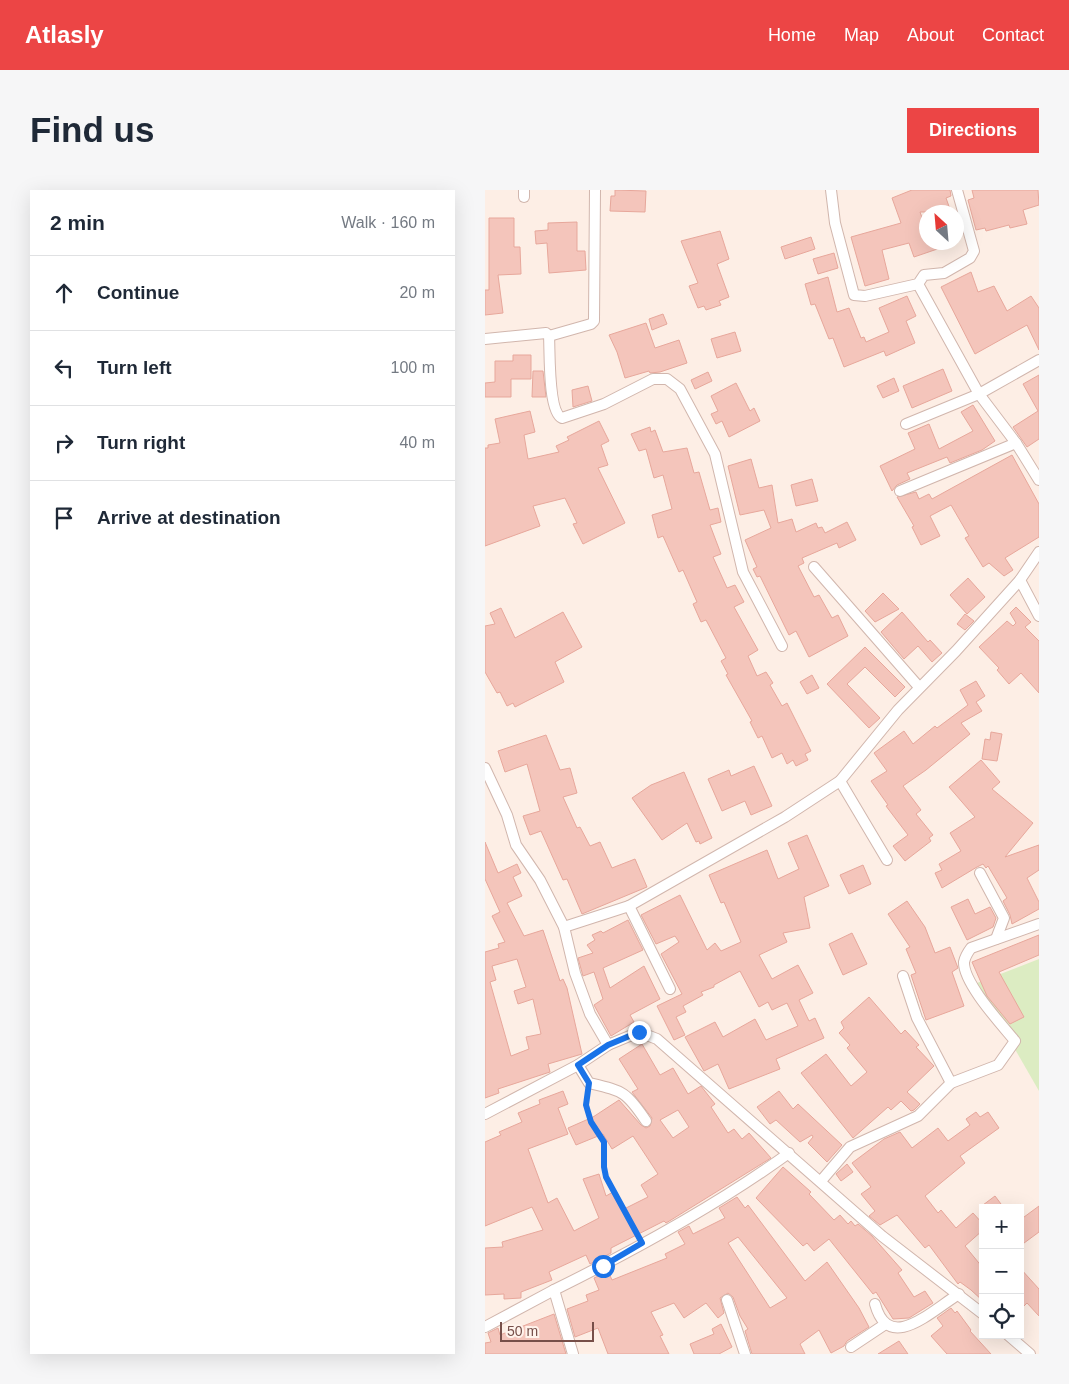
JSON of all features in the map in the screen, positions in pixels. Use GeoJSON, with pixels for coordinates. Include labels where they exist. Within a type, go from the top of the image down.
{"type":"FeatureCollection","features":[{"type":"Feature","properties":{"kind":"street"},"geometry":{"type":"LineString","coordinates":[[485,339],[546,333],[549,336],[591,324],[593,321],[595,190]]}},
{"type":"Feature","properties":{"kind":"street"},"geometry":{"type":"LineString","coordinates":[[831,190],[835,224],[854,295],[865,296],[918,284],[924,275],[944,273],[969,258],[974,251],[957,190]]}},
{"type":"Feature","properties":{"kind":"street"},"geometry":{"type":"LineString","coordinates":[[918,284],[979,394],[1016,443],[1039,480]]}},
{"type":"Feature","properties":{"kind":"street"},"geometry":{"type":"LineString","coordinates":[[549,336],[552,398],[554,409],[558,416],[562,418],[604,404],[653,379],[667,379],[680,389],[715,454],[743,572],[782,646]]}},
{"type":"Feature","properties":{"kind":"street"},"geometry":{"type":"LineString","coordinates":[[906,424],[979,394],[1039,360]]}},
{"type":"Feature","properties":{"kind":"street"},"geometry":{"type":"LineString","coordinates":[[901,491],[1016,443]]}},
{"type":"Feature","properties":{"kind":"street"},"geometry":{"type":"LineString","coordinates":[[565,927],[629,906],[785,817],[840,781],[919,687],[956,651],[1020,580],[1039,552]]}},
{"type":"Feature","properties":{"kind":"street"},"geometry":{"type":"LineString","coordinates":[[814,567],[919,687]]}},
{"type":"Feature","properties":{"kind":"street"},"geometry":{"type":"LineString","coordinates":[[1020,580],[1039,616]]}},
{"type":"Feature","properties":{"kind":"street"},"geometry":{"type":"LineString","coordinates":[[485,770],[507,815],[516,845],[540,880],[565,927],[575,973],[590,1014],[608,1045]]}},
{"type":"Feature","properties":{"kind":"street"},"geometry":{"type":"LineString","coordinates":[[840,781],[887,860]]}},
{"type":"Feature","properties":{"kind":"street"},"geometry":{"type":"LineString","coordinates":[[980,873],[1004,918],[996,939]]}},
{"type":"Feature","properties":{"kind":"street"},"geometry":{"type":"LineString","coordinates":[[629,906],[669,989]]}},
{"type":"Feature","properties":{"kind":"street"},"geometry":{"type":"LineString","coordinates":[[821,1181],[850,1147],[917,1116],[951,1083],[998,1065],[1015,1041],[974,989],[964,963],[971,948],[1039,924]]}},
{"type":"Feature","properties":{"kind":"street"},"geometry":{"type":"LineString","coordinates":[[903,976],[917,1018],[951,1083]]}},
{"type":"Feature","properties":{"kind":"street"},"geometry":{"type":"LineString","coordinates":[[485,1114],[578,1065],[608,1045],[639,1032],[657,1039],[882,1236],[979,1311]]}},
{"type":"Feature","properties":{"kind":"street"},"geometry":{"type":"LineString","coordinates":[[578,1065],[589,1083],[619,1090],[634,1103],[646,1121]]}},
{"type":"Feature","properties":{"kind":"street"},"geometry":{"type":"LineString","coordinates":[[485,1328],[729,1195],[789,1153]]}},
{"type":"Feature","properties":{"kind":"street"},"geometry":{"type":"LineString","coordinates":[[554,1290],[573,1354]]}},
{"type":"Feature","properties":{"kind":"street"},"geometry":{"type":"LineString","coordinates":[[875,1304],[879,1319],[884,1325],[891,1330],[899,1331],[918,1322],[959,1294]]}},
{"type":"Feature","properties":{"kind":"street"},"geometry":{"type":"LineString","coordinates":[[727,1300],[745,1354]]}},
{"type":"Feature","properties":{"kind":"street"},"geometry":{"type":"LineString","coordinates":[[851,1346],[884,1325]]}},
{"type":"Feature","properties":{"kind":"street"},"geometry":{"type":"LineString","coordinates":[[1012,1339],[1030,1354]]}},
{"type":"Feature","properties":{"kind":"path"},"geometry":{"type":"LineString","coordinates":[[589,1083],[586,1105],[591,1122],[604,1142],[606,1177],[642,1243]]}},
{"type":"Feature","properties":{"kind":"green space"},"geometry":{"type":"Polygon","coordinates":[[[1039,959],[1039,1091],[977,983],[1039,959]]]}},
{"type":"Feature","properties":{"kind":"building"},"geometry":{"type":"Polygon","coordinates":[[[615,190],[646,191],[645,212],[610,211],[611,196],[615,196],[615,190]]]}},
{"type":"Feature","properties":{"kind":"building"},"geometry":{"type":"Polygon","coordinates":[[[912,190],[950,190],[951,196],[946,198],[948,205],[919,205],[919,250],[934,250],[914,257],[909,243],[882,250],[889,279],[865,286],[851,237],[901,223],[892,198],[912,190]]]}},
{"type":"Feature","properties":{"kind":"building"},"geometry":{"type":"Polygon","coordinates":[[[972,190],[1038,190],[1039,205],[1023,210],[1027,224],[1010,228],[1009,225],[986,231],[985,228],[976,230],[968,200],[974,198],[972,190]]]}},
{"type":"Feature","properties":{"kind":"building"},"geometry":{"type":"Polygon","coordinates":[[[489,218],[514,218],[514,247],[520,247],[521,274],[498,275],[503,313],[485,315],[485,290],[489,290],[489,218]]]}},
{"type":"Feature","properties":{"kind":"building"},"geometry":{"type":"Polygon","coordinates":[[[577,222],[577,251],[585,251],[586,270],[549,273],[547,243],[536,244],[535,231],[548,230],[548,223],[577,222]]]}},
{"type":"Feature","properties":{"kind":"building"},"geometry":{"type":"Polygon","coordinates":[[[720,231],[729,259],[717,264],[729,297],[719,301],[721,305],[706,310],[704,306],[698,308],[689,286],[698,283],[681,241],[720,231]]]}},
{"type":"Feature","properties":{"kind":"building"},"geometry":{"type":"Polygon","coordinates":[[[811,237],[815,249],[785,259],[781,247],[811,237]]]}},
{"type":"Feature","properties":{"kind":"building"},"geometry":{"type":"Polygon","coordinates":[[[834,253],[838,268],[818,274],[813,259],[834,253]]]}},
{"type":"Feature","properties":{"kind":"building"},"geometry":{"type":"Polygon","coordinates":[[[971,272],[978,292],[994,286],[1007,311],[1031,296],[1039,308],[1039,350],[1027,325],[975,354],[941,287],[971,272]]]}},
{"type":"Feature","properties":{"kind":"building"},"geometry":{"type":"Polygon","coordinates":[[[828,277],[837,312],[849,308],[861,338],[864,337],[866,342],[889,332],[879,308],[907,296],[916,316],[906,321],[915,343],[886,356],[884,351],[844,367],[833,338],[829,339],[815,304],[811,305],[805,284],[828,277]]]}},
{"type":"Feature","properties":{"kind":"building"},"geometry":{"type":"Polygon","coordinates":[[[663,314],[667,324],[652,330],[649,319],[663,314]]]}},
{"type":"Feature","properties":{"kind":"building"},"geometry":{"type":"Polygon","coordinates":[[[646,323],[655,348],[679,340],[687,363],[660,372],[650,373],[649,371],[625,378],[617,352],[609,335],[646,323]]]}},
{"type":"Feature","properties":{"kind":"building"},"geometry":{"type":"Polygon","coordinates":[[[735,332],[741,351],[717,358],[711,339],[735,332]]]}},
{"type":"Feature","properties":{"kind":"building"},"geometry":{"type":"Polygon","coordinates":[[[513,355],[531,355],[531,379],[511,379],[511,397],[485,397],[485,383],[495,382],[495,361],[513,361],[513,355]]]}},
{"type":"Feature","properties":{"kind":"building"},"geometry":{"type":"Polygon","coordinates":[[[943,369],[952,391],[912,408],[903,386],[943,369]]]}},
{"type":"Feature","properties":{"kind":"building"},"geometry":{"type":"Polygon","coordinates":[[[533,371],[543,371],[546,397],[532,397],[533,371]]]}},
{"type":"Feature","properties":{"kind":"building"},"geometry":{"type":"Polygon","coordinates":[[[708,372],[712,381],[695,389],[691,380],[708,372]]]}},
{"type":"Feature","properties":{"kind":"building"},"geometry":{"type":"Polygon","coordinates":[[[1039,375],[1039,439],[1027,447],[1013,427],[1038,411],[1023,384],[1039,375]]]}},
{"type":"Feature","properties":{"kind":"building"},"geometry":{"type":"Polygon","coordinates":[[[894,378],[899,391],[883,398],[877,386],[894,378]]]}},
{"type":"Feature","properties":{"kind":"building"},"geometry":{"type":"Polygon","coordinates":[[[736,383],[750,411],[754,408],[760,421],[729,437],[722,421],[716,424],[711,414],[718,411],[711,396],[736,383]]]}},
{"type":"Feature","properties":{"kind":"building"},"geometry":{"type":"Polygon","coordinates":[[[588,386],[592,401],[573,407],[572,390],[588,386]]]}},
{"type":"Feature","properties":{"kind":"building"},"geometry":{"type":"Polygon","coordinates":[[[973,405],[995,441],[982,450],[950,463],[947,457],[907,473],[910,479],[897,485],[892,491],[880,466],[915,449],[908,433],[929,424],[939,449],[973,431],[961,412],[973,405]]]}},
{"type":"Feature","properties":{"kind":"building"},"geometry":{"type":"Polygon","coordinates":[[[530,411],[535,432],[524,435],[528,459],[559,452],[556,446],[569,440],[567,437],[599,421],[609,441],[601,445],[608,465],[598,468],[625,523],[583,544],[573,524],[577,523],[565,498],[533,506],[540,526],[485,546],[485,448],[488,448],[488,445],[500,443],[495,419],[530,411]]]}},
{"type":"Feature","properties":{"kind":"building"},"geometry":{"type":"Polygon","coordinates":[[[650,427],[651,432],[655,430],[663,452],[687,448],[694,473],[699,472],[710,510],[718,508],[721,522],[710,525],[721,554],[713,557],[727,588],[735,585],[744,602],[734,607],[758,650],[748,656],[757,676],[766,672],[773,683],[770,685],[782,706],[787,703],[811,751],[805,754],[808,760],[796,766],[793,760],[787,764],[782,753],[772,758],[762,736],[758,738],[750,722],[752,721],[726,675],[728,674],[721,661],[726,658],[706,620],[701,622],[693,604],[697,602],[683,570],[679,572],[663,536],[658,538],[652,515],[672,509],[663,475],[654,478],[646,449],[639,451],[631,434],[650,427]]]}},
{"type":"Feature","properties":{"kind":"building"},"geometry":{"type":"Polygon","coordinates":[[[1012,455],[1039,504],[1039,537],[1005,558],[1013,570],[1004,576],[989,563],[983,567],[965,538],[969,536],[951,505],[930,516],[940,536],[921,545],[912,527],[914,526],[897,497],[916,492],[919,499],[929,494],[932,499],[1012,455]]]}},
{"type":"Feature","properties":{"kind":"building"},"geometry":{"type":"Polygon","coordinates":[[[751,459],[759,488],[772,485],[778,523],[792,519],[796,532],[816,523],[818,528],[822,527],[825,533],[847,522],[856,540],[839,548],[837,543],[802,558],[804,563],[798,566],[814,597],[819,595],[832,618],[838,615],[848,636],[809,657],[796,631],[789,635],[760,576],[757,577],[753,569],[757,567],[745,540],[771,528],[764,510],[740,515],[728,466],[751,459]]]}},
{"type":"Feature","properties":{"kind":"building"},"geometry":{"type":"Polygon","coordinates":[[[812,479],[818,501],[796,506],[791,485],[812,479]]]}},
{"type":"Feature","properties":{"kind":"building"},"geometry":{"type":"Polygon","coordinates":[[[968,578],[985,597],[967,614],[950,595],[968,578]]]}},
{"type":"Feature","properties":{"kind":"building"},"geometry":{"type":"Polygon","coordinates":[[[883,593],[899,609],[875,622],[865,611],[883,593]]]}},
{"type":"Feature","properties":{"kind":"building"},"geometry":{"type":"Polygon","coordinates":[[[1016,607],[1031,622],[1025,627],[1039,641],[1039,693],[1021,673],[1009,684],[997,670],[999,668],[979,647],[1007,621],[1013,626],[1016,623],[1010,613],[1016,607]]]}},
{"type":"Feature","properties":{"kind":"building"},"geometry":{"type":"Polygon","coordinates":[[[501,608],[515,638],[563,612],[582,647],[555,662],[564,682],[515,707],[513,703],[507,706],[500,692],[497,693],[485,672],[485,626],[495,624],[490,613],[501,608]]]}},
{"type":"Feature","properties":{"kind":"building"},"geometry":{"type":"Polygon","coordinates":[[[902,612],[928,642],[930,640],[942,653],[932,662],[918,646],[904,659],[881,632],[902,612]]]}},
{"type":"Feature","properties":{"kind":"building"},"geometry":{"type":"Polygon","coordinates":[[[965,614],[974,621],[965,630],[957,624],[965,614]]]}},
{"type":"Feature","properties":{"kind":"building"},"geometry":{"type":"Polygon","coordinates":[[[865,647],[905,687],[895,697],[865,667],[847,684],[880,718],[869,728],[827,684],[865,647]]]}},
{"type":"Feature","properties":{"kind":"building"},"geometry":{"type":"Polygon","coordinates":[[[812,675],[819,688],[807,694],[800,682],[812,675]]]}},
{"type":"Feature","properties":{"kind":"building"},"geometry":{"type":"Polygon","coordinates":[[[976,681],[985,696],[976,702],[982,711],[961,723],[970,734],[903,786],[921,810],[916,814],[933,835],[929,838],[931,841],[905,861],[893,846],[908,835],[886,806],[888,805],[871,781],[887,771],[874,753],[904,731],[913,744],[935,726],[937,728],[968,705],[960,690],[976,681]]]}},
{"type":"Feature","properties":{"kind":"building"},"geometry":{"type":"Polygon","coordinates":[[[991,732],[1002,734],[997,761],[982,759],[985,739],[990,740],[991,732]]]}},
{"type":"Feature","properties":{"kind":"building"},"geometry":{"type":"Polygon","coordinates":[[[546,735],[560,770],[570,768],[577,793],[563,797],[577,828],[580,827],[590,846],[600,842],[612,868],[635,859],[647,887],[582,914],[567,879],[563,880],[541,831],[530,835],[523,816],[540,811],[527,764],[505,772],[498,751],[546,735]]]}},
{"type":"Feature","properties":{"kind":"building"},"geometry":{"type":"Polygon","coordinates":[[[981,760],[1000,782],[992,789],[1033,823],[1005,857],[1039,845],[1039,870],[1027,878],[1039,902],[1039,909],[1012,924],[1003,901],[1007,898],[988,866],[986,868],[983,864],[942,888],[935,873],[942,870],[939,864],[961,851],[950,833],[975,817],[949,787],[981,760]]]}},
{"type":"Feature","properties":{"kind":"building"},"geometry":{"type":"Polygon","coordinates":[[[754,766],[772,806],[751,815],[745,801],[722,811],[708,779],[729,770],[731,776],[754,766]]]}},
{"type":"Feature","properties":{"kind":"building"},"geometry":{"type":"Polygon","coordinates":[[[684,772],[712,838],[700,844],[699,841],[696,842],[687,823],[662,840],[632,798],[651,785],[684,772]]]}},
{"type":"Feature","properties":{"kind":"building"},"geometry":{"type":"Polygon","coordinates":[[[807,835],[829,886],[804,897],[810,928],[783,933],[787,942],[759,955],[772,979],[798,965],[813,993],[799,1000],[809,1021],[815,1018],[824,1038],[776,1059],[780,1069],[729,1089],[718,1064],[704,1071],[685,1037],[715,1022],[723,1037],[755,1019],[766,1040],[798,1026],[787,1003],[772,1010],[768,1002],[759,1007],[740,971],[714,985],[714,987],[701,992],[703,995],[683,1006],[686,1012],[676,1017],[685,1035],[674,1040],[657,1006],[682,994],[661,954],[679,942],[675,936],[656,944],[641,915],[680,895],[707,950],[715,943],[721,951],[741,942],[724,902],[721,903],[709,875],[767,850],[778,879],[799,869],[788,843],[807,835]]]}},
{"type":"Feature","properties":{"kind":"building"},"geometry":{"type":"Polygon","coordinates":[[[485,842],[498,873],[517,864],[521,873],[513,877],[522,896],[507,903],[524,936],[543,930],[560,981],[563,979],[567,988],[582,1054],[548,1064],[550,1072],[498,1089],[499,1093],[485,1098],[485,952],[499,948],[498,944],[505,942],[492,916],[500,912],[485,879],[485,842]],[[517,959],[492,966],[496,980],[490,982],[511,1056],[529,1049],[526,1037],[541,1034],[533,999],[518,1004],[514,991],[526,987],[517,959]]]}},
{"type":"Feature","properties":{"kind":"building"},"geometry":{"type":"Polygon","coordinates":[[[863,865],[871,884],[849,894],[840,875],[863,865]]]}},
{"type":"Feature","properties":{"kind":"building"},"geometry":{"type":"Polygon","coordinates":[[[968,899],[975,914],[990,907],[996,918],[993,927],[967,940],[951,907],[968,899]]]}},
{"type":"Feature","properties":{"kind":"building"},"geometry":{"type":"Polygon","coordinates":[[[907,901],[925,927],[935,953],[950,947],[958,968],[952,972],[964,1006],[926,1020],[911,975],[916,973],[906,949],[910,947],[888,914],[907,901]]]}},
{"type":"Feature","properties":{"kind":"building"},"geometry":{"type":"Polygon","coordinates":[[[628,920],[643,950],[603,968],[610,988],[644,966],[660,999],[630,1015],[634,1022],[611,1036],[594,1005],[603,999],[594,972],[583,976],[578,958],[593,953],[587,945],[595,940],[592,935],[601,931],[603,933],[628,920]]]}},
{"type":"Feature","properties":{"kind":"building"},"geometry":{"type":"Polygon","coordinates":[[[852,933],[867,964],[843,975],[829,944],[852,933]]]}},
{"type":"Feature","properties":{"kind":"building"},"geometry":{"type":"Polygon","coordinates":[[[1039,935],[1039,955],[999,972],[1024,1017],[1010,1024],[987,996],[972,962],[1039,935]]]}},
{"type":"Feature","properties":{"kind":"building"},"geometry":{"type":"Polygon","coordinates":[[[869,997],[901,1034],[905,1030],[919,1045],[916,1047],[934,1066],[907,1092],[920,1104],[914,1110],[911,1111],[901,1101],[891,1110],[888,1107],[853,1138],[801,1073],[826,1054],[851,1086],[867,1072],[847,1048],[850,1045],[839,1033],[844,1028],[841,1022],[869,997]]]}},
{"type":"Feature","properties":{"kind":"building"},"geometry":{"type":"Polygon","coordinates":[[[642,1044],[660,1075],[673,1068],[688,1094],[701,1086],[715,1104],[711,1107],[728,1133],[734,1129],[742,1139],[749,1133],[771,1158],[666,1223],[664,1221],[611,1248],[611,1253],[590,1264],[586,1255],[549,1272],[552,1280],[521,1292],[521,1298],[504,1299],[504,1294],[485,1295],[485,1248],[503,1247],[502,1242],[543,1230],[532,1207],[485,1226],[485,1142],[501,1135],[499,1132],[522,1122],[518,1113],[540,1104],[539,1100],[563,1091],[568,1104],[558,1108],[568,1134],[528,1149],[548,1203],[557,1198],[574,1231],[599,1218],[583,1179],[599,1174],[606,1196],[613,1192],[622,1210],[648,1197],[641,1185],[658,1174],[633,1136],[612,1149],[603,1134],[576,1145],[568,1128],[593,1117],[619,1100],[641,1125],[646,1128],[650,1126],[652,1118],[632,1092],[638,1089],[619,1059],[642,1044]],[[678,1110],[660,1120],[673,1138],[689,1127],[678,1110]]]}},
{"type":"Feature","properties":{"kind":"building"},"geometry":{"type":"Polygon","coordinates":[[[779,1091],[793,1109],[798,1104],[842,1145],[827,1162],[808,1143],[813,1137],[812,1135],[800,1142],[776,1120],[770,1124],[757,1107],[779,1091]]]}},
{"type":"Feature","properties":{"kind":"building"},"geometry":{"type":"Polygon","coordinates":[[[976,1112],[980,1117],[988,1112],[999,1128],[960,1156],[965,1163],[925,1196],[938,1213],[941,1210],[956,1228],[973,1213],[979,1220],[979,1234],[965,1246],[979,1263],[979,1297],[960,1282],[958,1284],[929,1245],[925,1248],[897,1215],[880,1225],[869,1216],[875,1211],[861,1194],[871,1187],[852,1163],[884,1139],[900,1132],[912,1148],[938,1128],[948,1141],[970,1125],[966,1119],[976,1112]]]}},
{"type":"Feature","properties":{"kind":"building"},"geometry":{"type":"Polygon","coordinates":[[[847,1164],[853,1172],[841,1181],[836,1174],[847,1164]]]}},
{"type":"Feature","properties":{"kind":"building"},"geometry":{"type":"Polygon","coordinates":[[[783,1167],[811,1192],[809,1194],[834,1220],[840,1215],[848,1224],[851,1221],[855,1226],[858,1224],[872,1236],[902,1270],[898,1273],[914,1297],[925,1291],[933,1303],[909,1318],[893,1319],[876,1292],[873,1294],[829,1239],[814,1251],[807,1243],[803,1246],[756,1198],[783,1167]]]}},
{"type":"Feature","properties":{"kind":"building"},"geometry":{"type":"Polygon","coordinates":[[[995,1196],[1001,1204],[984,1204],[995,1196]]]}},
{"type":"Feature","properties":{"kind":"building"},"geometry":{"type":"Polygon","coordinates":[[[737,1197],[745,1208],[748,1205],[805,1281],[827,1262],[859,1308],[869,1327],[847,1341],[844,1346],[831,1353],[819,1330],[800,1344],[805,1354],[752,1354],[745,1331],[748,1329],[740,1316],[733,1297],[728,1293],[720,1298],[724,1313],[718,1318],[706,1303],[684,1318],[674,1303],[651,1312],[663,1335],[660,1336],[669,1354],[608,1354],[598,1328],[575,1337],[567,1309],[588,1301],[586,1295],[599,1290],[594,1278],[608,1271],[612,1280],[667,1258],[665,1254],[685,1244],[678,1232],[689,1226],[693,1234],[725,1218],[719,1208],[737,1197]],[[738,1237],[728,1243],[770,1308],[787,1298],[738,1237]]]}},
{"type":"Feature","properties":{"kind":"building"},"geometry":{"type":"Polygon","coordinates":[[[1039,1206],[1039,1232],[1024,1243],[1024,1217],[1039,1206]]]}},
{"type":"Feature","properties":{"kind":"building"},"geometry":{"type":"Polygon","coordinates":[[[1024,1272],[1039,1289],[1039,1316],[1027,1303],[1024,1306],[1024,1272]]]}},
{"type":"Feature","properties":{"kind":"building"},"geometry":{"type":"Polygon","coordinates":[[[951,1308],[955,1313],[957,1311],[970,1331],[991,1354],[947,1354],[931,1336],[943,1326],[937,1318],[951,1308]]]}},
{"type":"Feature","properties":{"kind":"building"},"geometry":{"type":"Polygon","coordinates":[[[554,1314],[566,1354],[485,1354],[485,1343],[491,1342],[488,1333],[498,1328],[500,1335],[554,1314]]]}},
{"type":"Feature","properties":{"kind":"building"},"geometry":{"type":"Polygon","coordinates":[[[721,1324],[732,1347],[719,1354],[694,1354],[690,1344],[714,1334],[712,1329],[721,1324]]]}},
{"type":"Feature","properties":{"kind":"building"},"geometry":{"type":"Polygon","coordinates":[[[899,1341],[908,1354],[878,1354],[899,1341]]]}},
{"type":"Feature","properties":{"kind":"route"},"geometry":{"type":"LineString","coordinates":[[603,1266],[642,1243],[606,1177],[604,1142],[591,1122],[586,1105],[589,1083],[578,1065],[608,1045],[639,1032]]}}]}
